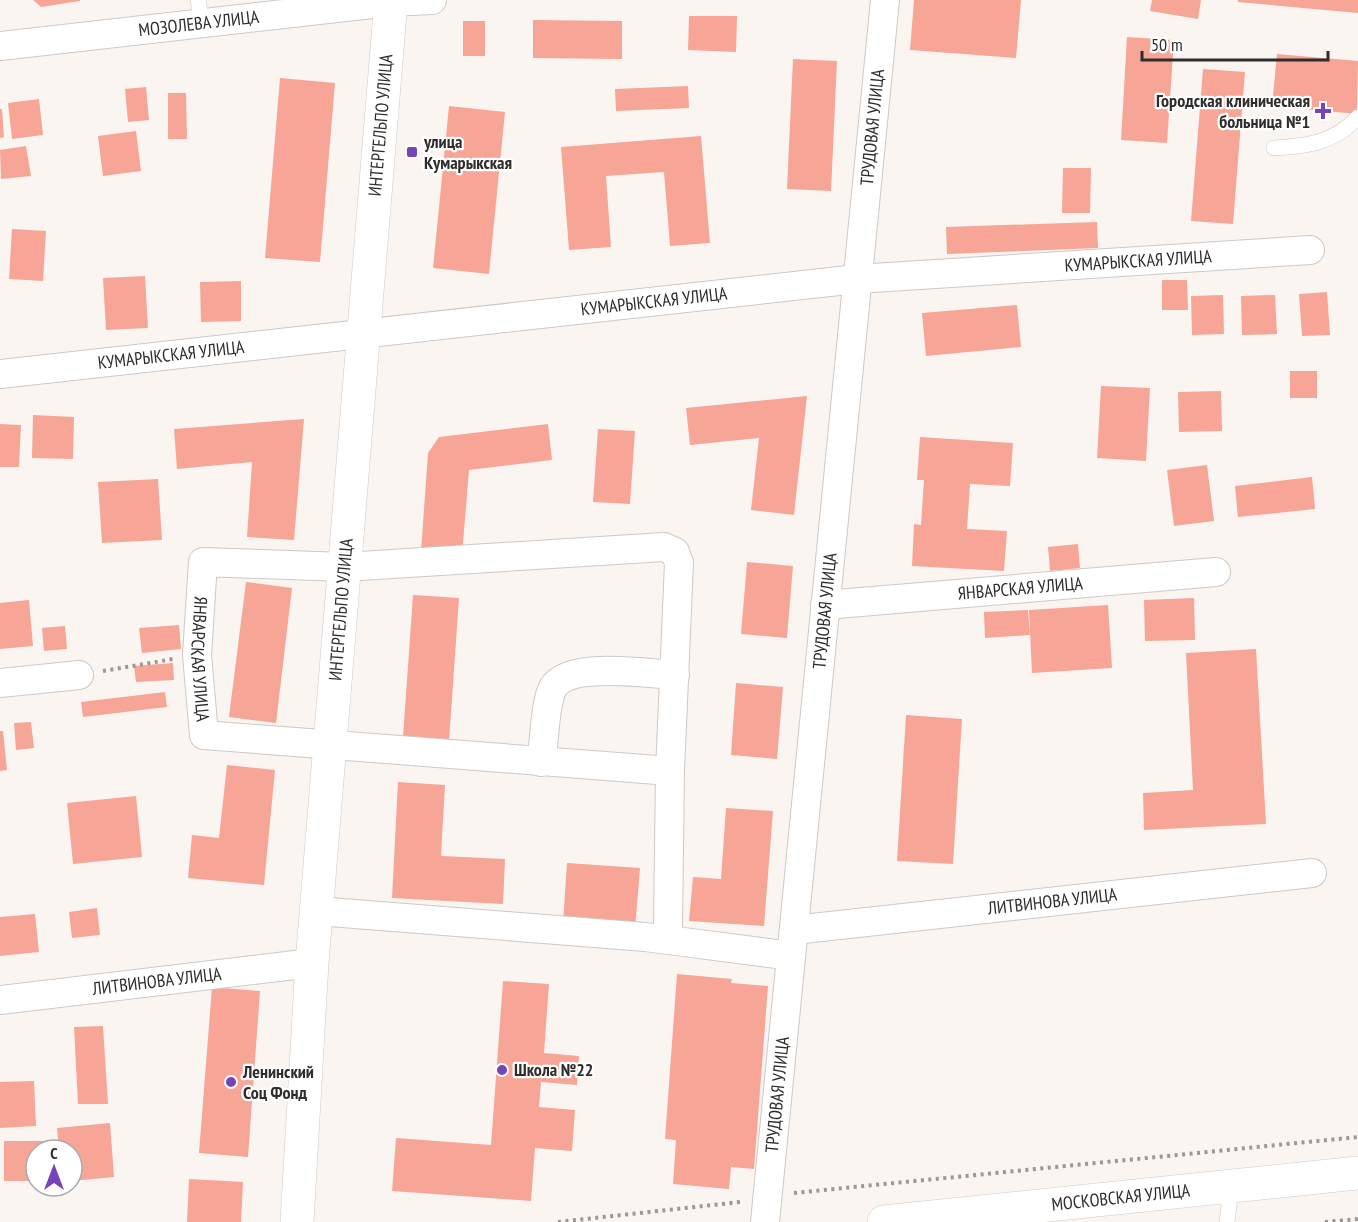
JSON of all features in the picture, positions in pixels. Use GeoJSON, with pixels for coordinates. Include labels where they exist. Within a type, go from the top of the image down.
{"type":"FeatureCollection","features":[{"type":"Feature","properties":{"kind":"main road","name":"ИНТЕРГЕЛЬПО УЛИЦА"},"geometry":{"type":"LineString","coordinates":[[297,1222],[312,963],[391,1]]}},
{"type":"Feature","properties":{"kind":"main road","name":"МОСКОВСКАЯ УЛИЦА"},"geometry":{"type":"LineString","coordinates":[[884,1222],[1028,1215],[1231,1186],[1358,1173]]}},
{"type":"Feature","properties":{"kind":"street","name":"МОЗОЛЕВА УЛИЦА"},"geometry":{"type":"LineString","coordinates":[[0,46],[200,12],[432,0]]}},
{"type":"Feature","properties":{"kind":"street","name":"ТРУДОВАЯ УЛИЦА"},"geometry":{"type":"LineString","coordinates":[[767,1209],[885,0]]}},
{"type":"Feature","properties":{"kind":"street","name":"КУМАРЫКСКАЯ УЛИЦА"},"geometry":{"type":"LineString","coordinates":[[0,374],[857,279],[1310,250]]}},
{"type":"Feature","properties":{"kind":"street"},"geometry":{"type":"LineString","coordinates":[[344,567],[664,547],[675,552],[680,563],[670,771],[668,926]]}},
{"type":"Feature","properties":{"kind":"street","name":"ЯНВАРСКАЯ УЛИЦА"},"geometry":{"type":"LineString","coordinates":[[331,746],[204,735],[197,655],[203,562],[344,567]]}},
{"type":"Feature","properties":{"kind":"street","name":"ЯНВАРСКАЯ УЛИЦА"},"geometry":{"type":"LineString","coordinates":[[825,605],[1216,572]]}},
{"type":"Feature","properties":{"kind":"street"},"geometry":{"type":"LineString","coordinates":[[542,762],[552,690],[565,677],[587,670],[675,675]]}},
{"type":"Feature","properties":{"kind":"street"},"geometry":{"type":"LineString","coordinates":[[0,683],[79,675]]}},
{"type":"Feature","properties":{"kind":"street"},"geometry":{"type":"LineString","coordinates":[[331,746],[670,771]]}},
{"type":"Feature","properties":{"kind":"street","name":"ЛИТВИНОВА УЛИЦА"},"geometry":{"type":"LineString","coordinates":[[317,911],[645,937],[793,943],[1312,873]]}},
{"type":"Feature","properties":{"kind":"street","name":"ЛИТВИНОВА УЛИЦА"},"geometry":{"type":"LineString","coordinates":[[0,1000],[312,963]]}},
{"type":"Feature","properties":{"kind":"lane"},"geometry":{"type":"LineString","coordinates":[[1274,148],[1316,145],[1346,130],[1358,117]]}},
{"type":"Feature","properties":{"kind":"lane"},"geometry":{"type":"LineString","coordinates":[[1227,1222],[1231,1186]]}},
{"type":"Feature","properties":{"kind":"path"},"geometry":{"type":"LineString","coordinates":[[79,675],[197,655]]}},
{"type":"Feature","properties":{"kind":"path"},"geometry":{"type":"LineString","coordinates":[[558,1222],[736,1203],[767,1209],[1358,1137]]}},
{"type":"Feature","properties":{"kind":"path"},"geometry":{"type":"LineString","coordinates":[[1325,1222],[1358,1219]]}},
{"type":"Feature","properties":{"kind":"building"},"geometry":{"type":"Polygon","coordinates":[[[33,0],[80,0],[80,1],[41,7],[33,0]]]}},
{"type":"Feature","properties":{"kind":"building"},"geometry":{"type":"Polygon","coordinates":[[[914,0],[1021,0],[1016,58],[910,50],[914,0]]]}},
{"type":"Feature","properties":{"kind":"building"},"geometry":{"type":"Polygon","coordinates":[[[1152,0],[1201,0],[1198,19],[1150,11],[1152,0]]]}},
{"type":"Feature","properties":{"kind":"building"},"geometry":{"type":"Polygon","coordinates":[[[1238,0],[1358,0],[1358,13],[1238,2],[1238,0]]]}},
{"type":"Feature","properties":{"kind":"building"},"geometry":{"type":"Polygon","coordinates":[[[689,16],[737,16],[736,52],[688,50],[689,16]]]}},
{"type":"Feature","properties":{"kind":"building"},"geometry":{"type":"Polygon","coordinates":[[[533,20],[622,21],[622,59],[533,58],[533,20]]]}},
{"type":"Feature","properties":{"kind":"building"},"geometry":{"type":"Polygon","coordinates":[[[463,21],[485,21],[485,56],[463,56],[463,21]]]}},
{"type":"Feature","properties":{"kind":"building"},"geometry":{"type":"Polygon","coordinates":[[[1127,37],[1174,40],[1167,143],[1121,140],[1127,37]]]}},
{"type":"Feature","properties":{"kind":"building"},"geometry":{"type":"Polygon","coordinates":[[[1277,54],[1358,61],[1357,114],[1272,106],[1277,54]]]}},
{"type":"Feature","properties":{"kind":"building"},"geometry":{"type":"Polygon","coordinates":[[[793,59],[837,61],[831,191],[787,189],[793,59]]]}},
{"type":"Feature","properties":{"kind":"building"},"geometry":{"type":"Polygon","coordinates":[[[1203,69],[1245,72],[1233,224],[1191,221],[1203,69]]]}},
{"type":"Feature","properties":{"kind":"building"},"geometry":{"type":"Polygon","coordinates":[[[280,78],[335,83],[320,262],[265,258],[280,78]]]}},
{"type":"Feature","properties":{"kind":"building"},"geometry":{"type":"Polygon","coordinates":[[[688,86],[689,108],[616,111],[615,89],[688,86]]]}},
{"type":"Feature","properties":{"kind":"building"},"geometry":{"type":"Polygon","coordinates":[[[146,87],[149,120],[128,122],[125,89],[146,87]]]}},
{"type":"Feature","properties":{"kind":"building"},"geometry":{"type":"Polygon","coordinates":[[[168,93],[186,93],[187,139],[168,139],[168,93]]]}},
{"type":"Feature","properties":{"kind":"building"},"geometry":{"type":"Polygon","coordinates":[[[39,99],[43,135],[12,139],[8,103],[39,99]]]}},
{"type":"Feature","properties":{"kind":"building"},"geometry":{"type":"Polygon","coordinates":[[[449,106],[505,112],[489,274],[433,268],[449,106]]]}},
{"type":"Feature","properties":{"kind":"building"},"geometry":{"type":"Polygon","coordinates":[[[0,109],[2,109],[4,137],[0,138],[0,109]]]}},
{"type":"Feature","properties":{"kind":"building"},"geometry":{"type":"Polygon","coordinates":[[[136,131],[141,171],[103,176],[98,136],[136,131]]]}},
{"type":"Feature","properties":{"kind":"building"},"geometry":{"type":"Polygon","coordinates":[[[701,136],[710,243],[670,246],[664,172],[606,176],[611,247],[569,250],[561,147],[701,136]]]}},
{"type":"Feature","properties":{"kind":"building"},"geometry":{"type":"Polygon","coordinates":[[[26,146],[31,176],[1,179],[0,150],[26,146]]]}},
{"type":"Feature","properties":{"kind":"building"},"geometry":{"type":"Polygon","coordinates":[[[1063,168],[1091,168],[1090,213],[1062,213],[1063,168]]]}},
{"type":"Feature","properties":{"kind":"building"},"geometry":{"type":"Polygon","coordinates":[[[1097,222],[1098,248],[947,254],[946,227],[1097,222]]]}},
{"type":"Feature","properties":{"kind":"building"},"geometry":{"type":"Polygon","coordinates":[[[12,229],[46,231],[43,281],[9,279],[12,229]]]}},
{"type":"Feature","properties":{"kind":"building"},"geometry":{"type":"Polygon","coordinates":[[[145,276],[148,328],[106,330],[103,278],[145,276]]]}},
{"type":"Feature","properties":{"kind":"building"},"geometry":{"type":"Polygon","coordinates":[[[1162,280],[1187,280],[1188,310],[1162,310],[1162,280]]]}},
{"type":"Feature","properties":{"kind":"building"},"geometry":{"type":"Polygon","coordinates":[[[241,281],[241,321],[201,322],[200,282],[241,281]]]}},
{"type":"Feature","properties":{"kind":"building"},"geometry":{"type":"Polygon","coordinates":[[[1327,292],[1330,335],[1302,336],[1299,294],[1327,292]]]}},
{"type":"Feature","properties":{"kind":"building"},"geometry":{"type":"Polygon","coordinates":[[[1223,295],[1224,334],[1192,335],[1191,296],[1223,295]]]}},
{"type":"Feature","properties":{"kind":"building"},"geometry":{"type":"Polygon","coordinates":[[[1275,295],[1277,334],[1242,335],[1241,296],[1275,295]]]}},
{"type":"Feature","properties":{"kind":"building"},"geometry":{"type":"Polygon","coordinates":[[[1017,305],[1021,347],[926,356],[922,313],[1017,305]]]}},
{"type":"Feature","properties":{"kind":"building"},"geometry":{"type":"Polygon","coordinates":[[[1290,371],[1317,371],[1317,398],[1290,398],[1290,371]]]}},
{"type":"Feature","properties":{"kind":"building"},"geometry":{"type":"Polygon","coordinates":[[[1101,386],[1150,388],[1146,461],[1097,458],[1101,386]]]}},
{"type":"Feature","properties":{"kind":"building"},"geometry":{"type":"Polygon","coordinates":[[[1221,391],[1222,431],[1179,432],[1178,392],[1221,391]]]}},
{"type":"Feature","properties":{"kind":"building"},"geometry":{"type":"Polygon","coordinates":[[[807,396],[794,515],[751,510],[759,438],[690,445],[686,408],[807,396]]]}},
{"type":"Feature","properties":{"kind":"building"},"geometry":{"type":"Polygon","coordinates":[[[33,415],[74,417],[73,459],[32,458],[33,415]]]}},
{"type":"Feature","properties":{"kind":"building"},"geometry":{"type":"Polygon","coordinates":[[[304,419],[294,540],[247,537],[252,462],[177,469],[174,429],[304,419]]]}},
{"type":"Feature","properties":{"kind":"building"},"geometry":{"type":"Polygon","coordinates":[[[0,424],[21,425],[19,467],[0,467],[0,424]]]}},
{"type":"Feature","properties":{"kind":"building"},"geometry":{"type":"Polygon","coordinates":[[[548,424],[552,460],[469,470],[462,555],[421,552],[428,453],[439,437],[548,424]]]}},
{"type":"Feature","properties":{"kind":"building"},"geometry":{"type":"Polygon","coordinates":[[[598,429],[635,431],[630,504],[593,502],[598,429]]]}},
{"type":"Feature","properties":{"kind":"building"},"geometry":{"type":"Polygon","coordinates":[[[920,437],[1013,443],[1010,486],[970,484],[967,529],[1007,531],[1004,571],[912,566],[914,524],[921,525],[924,480],[917,480],[920,437]]]}},
{"type":"Feature","properties":{"kind":"building"},"geometry":{"type":"Polygon","coordinates":[[[1207,465],[1214,521],[1174,526],[1167,470],[1207,465]]]}},
{"type":"Feature","properties":{"kind":"building"},"geometry":{"type":"Polygon","coordinates":[[[1312,477],[1315,509],[1238,517],[1235,486],[1312,477]]]}},
{"type":"Feature","properties":{"kind":"building"},"geometry":{"type":"Polygon","coordinates":[[[158,479],[162,540],[102,543],[98,482],[158,479]]]}},
{"type":"Feature","properties":{"kind":"building"},"geometry":{"type":"Polygon","coordinates":[[[1078,544],[1080,568],[1050,571],[1048,547],[1078,544]]]}},
{"type":"Feature","properties":{"kind":"building"},"geometry":{"type":"Polygon","coordinates":[[[747,562],[793,566],[787,638],[741,634],[747,562]]]}},
{"type":"Feature","properties":{"kind":"building"},"geometry":{"type":"Polygon","coordinates":[[[246,582],[292,588],[276,723],[229,717],[246,582]]]}},
{"type":"Feature","properties":{"kind":"building"},"geometry":{"type":"Polygon","coordinates":[[[413,595],[459,598],[449,741],[403,737],[413,595]]]}},
{"type":"Feature","properties":{"kind":"building"},"geometry":{"type":"Polygon","coordinates":[[[1194,598],[1195,640],[1145,641],[1144,600],[1194,598]]]}},
{"type":"Feature","properties":{"kind":"building"},"geometry":{"type":"Polygon","coordinates":[[[29,600],[33,646],[0,649],[0,603],[29,600]]]}},
{"type":"Feature","properties":{"kind":"building"},"geometry":{"type":"Polygon","coordinates":[[[1108,605],[1112,668],[1032,673],[1029,610],[1108,605]]]}},
{"type":"Feature","properties":{"kind":"building"},"geometry":{"type":"Polygon","coordinates":[[[1028,610],[1030,635],[985,638],[984,612],[1028,610]]]}},
{"type":"Feature","properties":{"kind":"building"},"geometry":{"type":"Polygon","coordinates":[[[179,625],[181,649],[142,653],[139,628],[179,625]]]}},
{"type":"Feature","properties":{"kind":"building"},"geometry":{"type":"Polygon","coordinates":[[[65,626],[67,649],[44,651],[42,628],[65,626]]]}},
{"type":"Feature","properties":{"kind":"building"},"geometry":{"type":"Polygon","coordinates":[[[1256,649],[1266,824],[1144,830],[1143,793],[1193,790],[1186,653],[1256,649]]]}},
{"type":"Feature","properties":{"kind":"building"},"geometry":{"type":"Polygon","coordinates":[[[173,663],[174,680],[136,682],[134,666],[173,663]]]}},
{"type":"Feature","properties":{"kind":"building"},"geometry":{"type":"Polygon","coordinates":[[[736,683],[783,687],[777,759],[731,755],[736,683]]]}},
{"type":"Feature","properties":{"kind":"building"},"geometry":{"type":"Polygon","coordinates":[[[165,692],[167,707],[83,717],[81,702],[165,692]]]}},
{"type":"Feature","properties":{"kind":"building"},"geometry":{"type":"Polygon","coordinates":[[[906,715],[962,719],[953,864],[897,861],[906,715]]]}},
{"type":"Feature","properties":{"kind":"building"},"geometry":{"type":"Polygon","coordinates":[[[31,722],[34,748],[16,750],[14,723],[31,722]]]}},
{"type":"Feature","properties":{"kind":"building"},"geometry":{"type":"Polygon","coordinates":[[[0,731],[3,731],[7,770],[0,771],[0,731]]]}},
{"type":"Feature","properties":{"kind":"building"},"geometry":{"type":"Polygon","coordinates":[[[227,765],[275,770],[264,885],[188,878],[192,835],[219,838],[227,765]]]}},
{"type":"Feature","properties":{"kind":"building"},"geometry":{"type":"Polygon","coordinates":[[[398,782],[445,785],[441,856],[505,859],[503,904],[392,898],[398,782]]]}},
{"type":"Feature","properties":{"kind":"building"},"geometry":{"type":"Polygon","coordinates":[[[136,796],[142,857],[73,864],[67,803],[136,796]]]}},
{"type":"Feature","properties":{"kind":"building"},"geometry":{"type":"Polygon","coordinates":[[[726,808],[773,811],[764,926],[689,921],[693,877],[721,879],[726,808]]]}},
{"type":"Feature","properties":{"kind":"building"},"geometry":{"type":"Polygon","coordinates":[[[567,863],[640,868],[635,930],[563,924],[567,863]]]}},
{"type":"Feature","properties":{"kind":"building"},"geometry":{"type":"Polygon","coordinates":[[[97,908],[100,935],[72,938],[69,912],[97,908]]]}},
{"type":"Feature","properties":{"kind":"building"},"geometry":{"type":"Polygon","coordinates":[[[35,914],[39,952],[0,956],[0,917],[35,914]]]}},
{"type":"Feature","properties":{"kind":"building"},"geometry":{"type":"Polygon","coordinates":[[[677,974],[732,979],[731,983],[768,986],[754,1169],[731,1167],[729,1189],[673,1184],[676,1140],[665,1139],[677,974]]]}},
{"type":"Feature","properties":{"kind":"building"},"geometry":{"type":"Polygon","coordinates":[[[503,981],[549,984],[544,1053],[579,1056],[577,1085],[541,1082],[539,1107],[575,1110],[572,1151],[535,1148],[531,1201],[392,1191],[396,1138],[491,1145],[503,981]]]}},
{"type":"Feature","properties":{"kind":"building"},"geometry":{"type":"Polygon","coordinates":[[[212,987],[260,991],[248,1157],[199,1153],[212,987]]]}},
{"type":"Feature","properties":{"kind":"building"},"geometry":{"type":"Polygon","coordinates":[[[103,1026],[108,1104],[78,1104],[74,1027],[103,1026]]]}},
{"type":"Feature","properties":{"kind":"building"},"geometry":{"type":"Polygon","coordinates":[[[34,1081],[36,1126],[0,1128],[0,1082],[34,1081]]]}},
{"type":"Feature","properties":{"kind":"building"},"geometry":{"type":"Polygon","coordinates":[[[110,1123],[114,1177],[84,1180],[84,1138],[58,1138],[57,1128],[110,1123]]]}},
{"type":"Feature","properties":{"kind":"building"},"geometry":{"type":"Polygon","coordinates":[[[4,1141],[24,1141],[24,1181],[4,1181],[4,1141]]]}},
{"type":"Feature","properties":{"kind":"building"},"geometry":{"type":"Polygon","coordinates":[[[189,1179],[243,1182],[241,1222],[187,1222],[189,1179]]]}},
{"type":"Feature","properties":{"kind":"place","name":"Городская клиническая больница №1"},"geometry":{"type":"Point","coordinates":[1323,111]}},
{"type":"Feature","properties":{"kind":"place","name":"улица Кумарыкская"},"geometry":{"type":"Point","coordinates":[412,152]}},
{"type":"Feature","properties":{"kind":"place","name":"Школа №22"},"geometry":{"type":"Point","coordinates":[502,1070]}},
{"type":"Feature","properties":{"kind":"place","name":"Ленинский Соц Фонд"},"geometry":{"type":"Point","coordinates":[231,1082]}}]}
